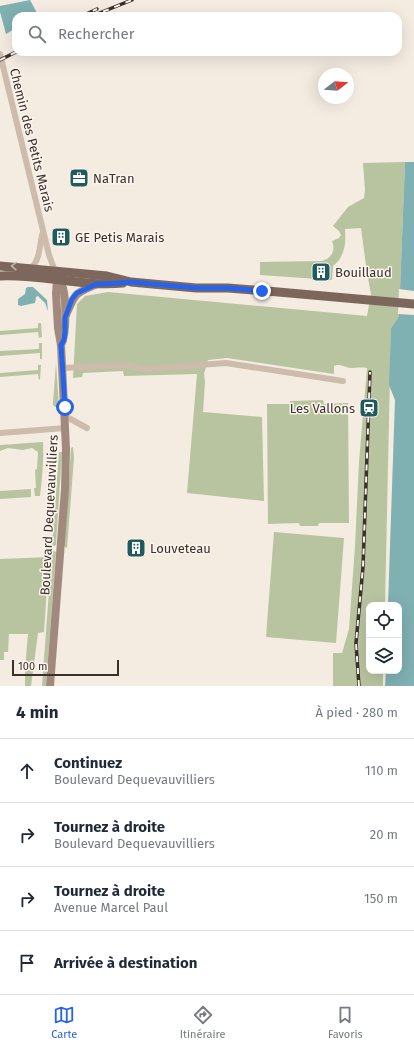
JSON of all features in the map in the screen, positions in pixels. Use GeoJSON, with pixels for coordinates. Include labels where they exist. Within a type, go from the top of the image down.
{"type":"FeatureCollection","features":[{"type":"Feature","properties":{"kind":"main road"},"geometry":{"type":"LineString","coordinates":[[0,266],[31,268],[56,276],[97,284],[131,282]]}},
{"type":"Feature","properties":{"kind":"main road"},"geometry":{"type":"LineString","coordinates":[[0,276],[107,276],[131,282],[196,288],[228,288],[414,304]]}},
{"type":"Feature","properties":{"kind":"main road","name":"Boulevard Dequevauvilliers"},"geometry":{"type":"LineString","coordinates":[[56,276],[63,288],[65,332],[64,340],[61,345]]}},
{"type":"Feature","properties":{"kind":"main road","name":"Boulevard Dequevauvilliers"},"geometry":{"type":"LineString","coordinates":[[50,686],[65,481],[66,428],[61,345],[58,328],[56,276]]}},
{"type":"Feature","properties":{"kind":"main road","name":"Boulevard Dequevauvilliers"},"geometry":{"type":"LineString","coordinates":[[65,318],[74,296],[97,284]]}},
{"type":"Feature","properties":{"kind":"street","name":"Chemin des Petits Marais"},"geometry":{"type":"LineString","coordinates":[[0,54],[50,258],[56,276]]}},
{"type":"Feature","properties":{"kind":"street","name":"Chemin des Petits Marais"},"geometry":{"type":"LineString","coordinates":[[31,268],[36,263],[38,258],[40,243],[44,231]]}},
{"type":"Feature","properties":{"kind":"street"},"geometry":{"type":"LineString","coordinates":[[62,368],[127,365],[143,368],[158,368],[226,363],[343,381]]}},
{"type":"Feature","properties":{"kind":"street"},"geometry":{"type":"LineString","coordinates":[[65,416],[87,428]]}},
{"type":"Feature","properties":{"kind":"street"},"geometry":{"type":"LineString","coordinates":[[0,433],[66,428]]}},
{"type":"Feature","properties":{"kind":"green space"},"geometry":{"type":"Polygon","coordinates":[[[405,162],[399,316],[391,328],[385,602],[366,602],[366,674],[383,674],[383,686],[333,686],[333,653],[342,653],[349,629],[359,462],[367,368],[350,368],[336,365],[334,366],[334,374],[227,358],[208,360],[204,374],[205,382],[203,412],[262,417],[264,501],[187,493],[197,374],[124,376],[123,371],[83,373],[82,377],[73,378],[77,304],[85,296],[108,292],[367,316],[371,294],[361,228],[345,229],[344,249],[340,258],[333,266],[332,280],[260,275],[260,262],[321,261],[325,260],[332,254],[332,241],[339,238],[341,235],[333,226],[348,207],[364,198],[365,190],[363,163],[405,162]]]}},
{"type":"Feature","properties":{"kind":"green space"},"geometry":{"type":"Polygon","coordinates":[[[38,323],[41,323],[42,337],[39,338],[38,332],[0,335],[0,331],[38,328],[38,323]]]}},
{"type":"Feature","properties":{"kind":"green space"},"geometry":{"type":"Polygon","coordinates":[[[39,343],[42,343],[42,359],[40,359],[40,353],[0,356],[0,351],[39,349],[39,343]]]}},
{"type":"Feature","properties":{"kind":"green space"},"geometry":{"type":"Polygon","coordinates":[[[56,363],[59,407],[55,407],[53,405],[56,363]]]}},
{"type":"Feature","properties":{"kind":"green space"},"geometry":{"type":"Polygon","coordinates":[[[38,365],[41,365],[39,380],[38,374],[0,377],[0,373],[38,370],[38,365]]]}},
{"type":"Feature","properties":{"kind":"green space"},"geometry":{"type":"Polygon","coordinates":[[[323,400],[324,404],[348,403],[349,523],[319,523],[318,526],[300,526],[299,523],[268,524],[267,404],[290,404],[290,401],[323,400]]]}},
{"type":"Feature","properties":{"kind":"green space"},"geometry":{"type":"Polygon","coordinates":[[[43,442],[40,496],[35,496],[35,470],[37,469],[38,452],[32,448],[23,450],[8,448],[0,451],[0,445],[43,442]]]}},
{"type":"Feature","properties":{"kind":"green space"},"geometry":{"type":"Polygon","coordinates":[[[73,447],[74,458],[67,548],[64,546],[71,448],[73,447]]]}},
{"type":"Feature","properties":{"kind":"green space"},"geometry":{"type":"Polygon","coordinates":[[[59,452],[62,452],[56,545],[52,546],[59,452]]]}},
{"type":"Feature","properties":{"kind":"green space"},"geometry":{"type":"Polygon","coordinates":[[[31,489],[31,497],[0,499],[0,491],[31,489]]]}},
{"type":"Feature","properties":{"kind":"green space"},"geometry":{"type":"Polygon","coordinates":[[[274,532],[344,538],[336,643],[266,637],[274,532]]]}},
{"type":"Feature","properties":{"kind":"green space"},"geometry":{"type":"Polygon","coordinates":[[[52,550],[56,552],[46,686],[42,686],[52,550]]]}},
{"type":"Feature","properties":{"kind":"green space"},"geometry":{"type":"Polygon","coordinates":[[[49,557],[44,632],[38,633],[31,686],[25,686],[28,634],[9,634],[8,652],[4,652],[4,660],[0,660],[0,559],[49,557]]]}},
{"type":"Feature","properties":{"kind":"water"},"geometry":{"type":"Polygon","coordinates":[[[30,0],[36,12],[12,12],[12,30],[6,34],[0,12],[0,6],[30,0]]]}},
{"type":"Feature","properties":{"kind":"water"},"geometry":{"type":"Polygon","coordinates":[[[405,162],[414,162],[414,686],[385,686],[386,674],[402,674],[402,602],[388,602],[395,400],[389,385],[391,328],[399,316],[405,162]]]}},
{"type":"Feature","properties":{"kind":"water"},"geometry":{"type":"Polygon","coordinates":[[[33,287],[47,300],[48,311],[45,303],[38,296],[36,297],[35,303],[21,306],[18,305],[18,299],[25,294],[26,288],[33,287]]]}},
{"type":"Feature","properties":{"kind":"pier"},"geometry":{"type":"Polygon","coordinates":[[[399,289],[414,291],[414,315],[398,314],[399,289]]]}},
{"type":"Feature","properties":{"kind":"railway"},"geometry":{"type":"LineString","coordinates":[[102,12],[132,0]]}},
{"type":"Feature","properties":{"kind":"railway"},"geometry":{"type":"LineString","coordinates":[[91,12],[97,9]]}},
{"type":"Feature","properties":{"kind":"railway"},"geometry":{"type":"LineString","coordinates":[[0,60],[12,54]]}},
{"type":"Feature","properties":{"kind":"railway"},"geometry":{"type":"LineString","coordinates":[[359,686],[356,643],[363,567],[370,372]]}},
{"type":"Feature","properties":{"kind":"place","name":"NaTran"},"geometry":{"type":"Point","coordinates":[79,178]}},
{"type":"Feature","properties":{"kind":"place","name":"GE Petis Marais"},"geometry":{"type":"Point","coordinates":[61,237]}},
{"type":"Feature","properties":{"kind":"place","name":"Bouillaud"},"geometry":{"type":"Point","coordinates":[321,272]}},
{"type":"Feature","properties":{"kind":"place","name":"Les Vallons"},"geometry":{"type":"Point","coordinates":[369,408]}},
{"type":"Feature","properties":{"kind":"place","name":"Louveteau"},"geometry":{"type":"Point","coordinates":[136,548]}},
{"type":"Feature","properties":{"kind":"route"},"geometry":{"type":"LineString","coordinates":[[65,407],[61,345],[64,340],[65,318],[72,299],[77,293],[97,284],[131,282],[196,288],[228,288],[262,291]]}}]}
